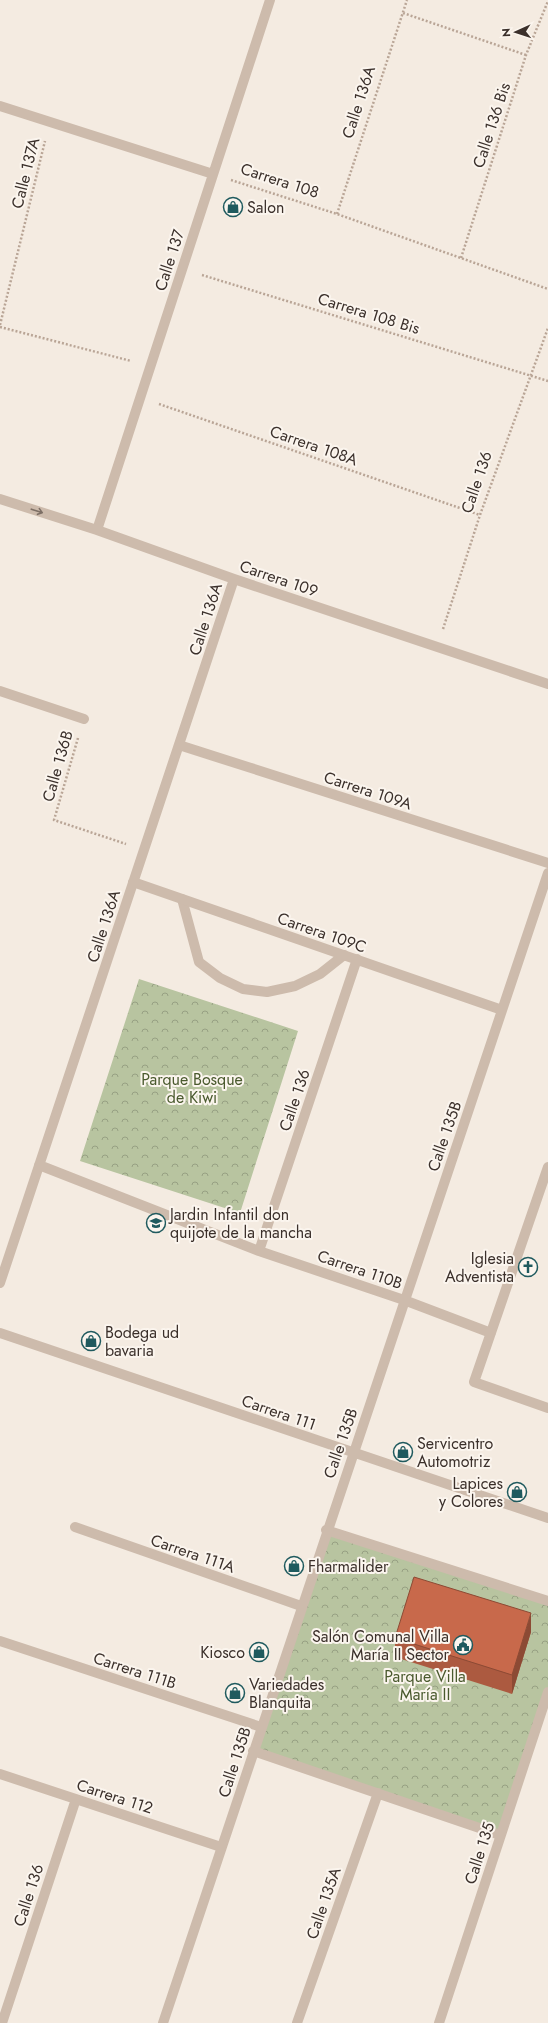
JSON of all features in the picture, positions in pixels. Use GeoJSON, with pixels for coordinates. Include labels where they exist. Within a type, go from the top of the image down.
{"type":"FeatureCollection","features":[{"type":"Feature","properties":{"kind":"street","name":"Calle 137"},"geometry":{"type":"LineString","coordinates":[[97,530],[270,0]]}},
{"type":"Feature","properties":{"kind":"street"},"geometry":{"type":"LineString","coordinates":[[0,106],[213,174]]}},
{"type":"Feature","properties":{"kind":"street","name":"Carrera 109"},"geometry":{"type":"LineString","coordinates":[[0,499],[97,530],[234,579],[548,684]]}},
{"type":"Feature","properties":{"kind":"street","name":"Calle 136A"},"geometry":{"type":"LineString","coordinates":[[0,1283],[234,579]]}},
{"type":"Feature","properties":{"kind":"street"},"geometry":{"type":"LineString","coordinates":[[0,691],[84,719]]}},
{"type":"Feature","properties":{"kind":"street","name":"Carrera 109A"},"geometry":{"type":"LineString","coordinates":[[179,745],[548,863]]}},
{"type":"Feature","properties":{"kind":"street","name":"Calle 135B"},"geometry":{"type":"LineString","coordinates":[[162,2023],[302,1606],[326,1530],[548,873]]}},
{"type":"Feature","properties":{"kind":"street","name":"Carrera 109C"},"geometry":{"type":"LineString","coordinates":[[133,882],[502,1010]]}},
{"type":"Feature","properties":{"kind":"street"},"geometry":{"type":"LineString","coordinates":[[182,899],[199,962],[220,978],[243,989],[267,992],[295,986],[320,974],[344,955]]}},
{"type":"Feature","properties":{"kind":"street","name":"Calle 136"},"geometry":{"type":"LineString","coordinates":[[259,1251],[357,960]]}},
{"type":"Feature","properties":{"kind":"street","name":"Carrera 110B"},"geometry":{"type":"LineString","coordinates":[[39,1165],[259,1251],[404,1300],[491,1333]]}},
{"type":"Feature","properties":{"kind":"street"},"geometry":{"type":"LineString","coordinates":[[548,1167],[474,1382],[548,1408]]}},
{"type":"Feature","properties":{"kind":"street","name":"Carrera 111"},"geometry":{"type":"LineString","coordinates":[[0,1333],[548,1518]]}},
{"type":"Feature","properties":{"kind":"street","name":"Carrera 111A"},"geometry":{"type":"LineString","coordinates":[[75,1527],[302,1606]]}},
{"type":"Feature","properties":{"kind":"street"},"geometry":{"type":"LineString","coordinates":[[326,1530],[548,1601]]}},
{"type":"Feature","properties":{"kind":"street","name":"Carrera 111B"},"geometry":{"type":"LineString","coordinates":[[0,1641],[261,1727]]}},
{"type":"Feature","properties":{"kind":"street","name":"Calle 135"},"geometry":{"type":"LineString","coordinates":[[438,2023],[500,1835],[546,1705],[548,1692]]}},
{"type":"Feature","properties":{"kind":"street"},"geometry":{"type":"LineString","coordinates":[[253,1751],[500,1835]]}},
{"type":"Feature","properties":{"kind":"street","name":"Carrera 112"},"geometry":{"type":"LineString","coordinates":[[0,1774],[221,1847]]}},
{"type":"Feature","properties":{"kind":"street","name":"Calle 135A"},"geometry":{"type":"LineString","coordinates":[[297,2023],[378,1793]]}},
{"type":"Feature","properties":{"kind":"street","name":"Calle 136"},"geometry":{"type":"LineString","coordinates":[[2,2023],[76,1799]]}},
{"type":"Feature","properties":{"kind":"path","name":"Calle 136A"},"geometry":{"type":"LineString","coordinates":[[337,214],[408,0]]}},
{"type":"Feature","properties":{"kind":"path","name":"Calle 136 Bis"},"geometry":{"type":"LineString","coordinates":[[461,258],[526,55],[548,1]]}},
{"type":"Feature","properties":{"kind":"path"},"geometry":{"type":"LineString","coordinates":[[403,13],[526,55]]}},
{"type":"Feature","properties":{"kind":"path","name":"Calle 137A"},"geometry":{"type":"LineString","coordinates":[[0,326],[50,121]]}},
{"type":"Feature","properties":{"kind":"path","name":"Carrera 108"},"geometry":{"type":"LineString","coordinates":[[213,174],[337,214],[548,289]]}},
{"type":"Feature","properties":{"kind":"path","name":"Carrera 108 Bis"},"geometry":{"type":"LineString","coordinates":[[182,269],[548,381]]}},
{"type":"Feature","properties":{"kind":"path"},"geometry":{"type":"LineString","coordinates":[[0,326],[151,366]]}},
{"type":"Feature","properties":{"kind":"path","name":"Calle 136"},"geometry":{"type":"LineString","coordinates":[[437,647],[480,515],[548,328]]}},
{"type":"Feature","properties":{"kind":"path","name":"Carrera 108A"},"geometry":{"type":"LineString","coordinates":[[140,398],[480,515]]}},
{"type":"Feature","properties":{"kind":"path","name":"Calle 136B"},"geometry":{"type":"LineString","coordinates":[[84,719],[54,820],[144,850]]}},
{"type":"Feature","properties":{"kind":"green space","name":"Parque Bosque de Kiwi"},"geometry":{"type":"Polygon","coordinates":[[[139,979],[298,1031],[240,1213],[80,1161],[139,979]]]}},
{"type":"Feature","properties":{"kind":"green space","name":"Parque Villa María II"},"geometry":{"type":"Polygon","coordinates":[[[326,1530],[548,1601],[548,1691],[500,1835],[253,1751],[326,1530]]]}},
{"type":"Feature","properties":{"kind":"building","name":"Salón Comunal Villa María II Sector"},"geometry":{"type":"Polygon","coordinates":[[[414,1577],[531,1613],[512,1675],[395,1638],[414,1577]]]}},
{"type":"Feature","properties":{"kind":"place","name":"Salon"},"geometry":{"type":"Point","coordinates":[233,207]}},
{"type":"Feature","properties":{"kind":"place","name":"Jardin Infantil don quijote de la mancha"},"geometry":{"type":"Point","coordinates":[156,1223]}},
{"type":"Feature","properties":{"kind":"place","name":"Iglesia Adventista"},"geometry":{"type":"Point","coordinates":[528,1267]}},
{"type":"Feature","properties":{"kind":"place","name":"Bodega ud bavaria"},"geometry":{"type":"Point","coordinates":[91,1341]}},
{"type":"Feature","properties":{"kind":"place","name":"Servicentro Automotriz"},"geometry":{"type":"Point","coordinates":[403,1452]}},
{"type":"Feature","properties":{"kind":"place","name":"Lapices y Colores"},"geometry":{"type":"Point","coordinates":[517,1492]}},
{"type":"Feature","properties":{"kind":"place","name":"Fharmalider"},"geometry":{"type":"Point","coordinates":[294,1566]}},
{"type":"Feature","properties":{"kind":"place","name":"Salón Comunal Villa María II Sector"},"geometry":{"type":"Point","coordinates":[463,1645]}},
{"type":"Feature","properties":{"kind":"place","name":"Kiosco"},"geometry":{"type":"Point","coordinates":[259,1652]}},
{"type":"Feature","properties":{"kind":"place","name":"Variedades Blanquita"},"geometry":{"type":"Point","coordinates":[235,1693]}}]}
